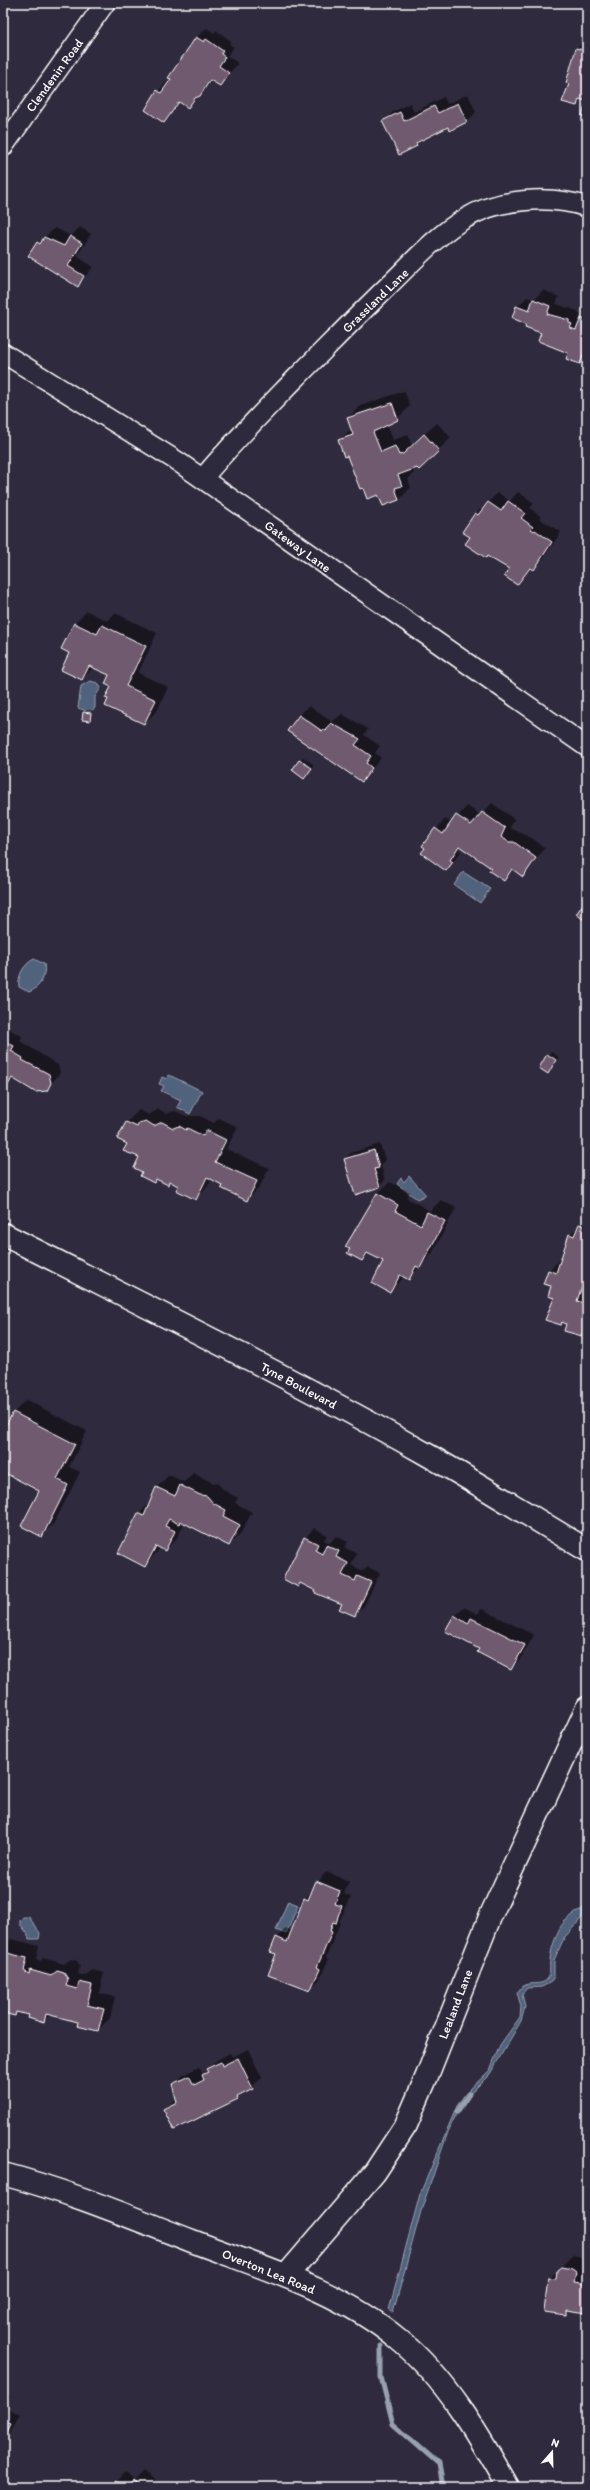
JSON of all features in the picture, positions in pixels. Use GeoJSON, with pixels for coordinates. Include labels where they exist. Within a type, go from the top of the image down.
{"type":"FeatureCollection","features":[{"type":"Feature","properties":{"kind":"street","name":"Clendenin Road"},"geometry":{"type":"LineString","coordinates":[[3,146],[105,3]]}},
{"type":"Feature","properties":{"kind":"street","name":"Grassland Lane"},"geometry":{"type":"LineString","coordinates":[[203,478],[227,448],[371,302],[445,233],[466,218],[500,205],[524,201],[563,202],[587,207]]}},
{"type":"Feature","properties":{"kind":"street","name":"Gateway Lane"},"geometry":{"type":"LineString","coordinates":[[3,353],[203,478],[587,747]]}},
{"type":"Feature","properties":{"kind":"street","name":"Tyne Boulevard"},"geometry":{"type":"LineString","coordinates":[[3,1234],[149,1307],[344,1409],[427,1455],[587,1550]]}},
{"type":"Feature","properties":{"kind":"street","name":"Lealand Lane"},"geometry":{"type":"LineString","coordinates":[[286,2276],[375,2172],[406,2125],[490,1918],[587,1708]]}},
{"type":"Feature","properties":{"kind":"street","name":"Overton Lea Road"},"geometry":{"type":"LineString","coordinates":[[3,2174],[127,2215],[286,2276],[370,2319],[413,2352],[446,2389],[508,2487]]}},
{"type":"Feature","properties":{"kind":"water"},"geometry":{"type":"Polygon","coordinates":[[[90,681],[98,683],[101,688],[95,697],[95,708],[90,712],[78,708],[81,686],[90,681]]]}},
{"type":"Feature","properties":{"kind":"water"},"geometry":{"type":"Polygon","coordinates":[[[463,872],[490,889],[480,903],[454,885],[463,872]]]}},
{"type":"Feature","properties":{"kind":"water"},"geometry":{"type":"Polygon","coordinates":[[[34,959],[44,964],[45,968],[39,985],[29,992],[19,987],[19,979],[24,967],[34,959]]]}},
{"type":"Feature","properties":{"kind":"water"},"geometry":{"type":"Polygon","coordinates":[[[169,1075],[202,1091],[190,1114],[177,1107],[181,1100],[161,1091],[164,1086],[159,1084],[162,1077],[167,1079],[169,1075]]]}},
{"type":"Feature","properties":{"kind":"water"},"geometry":{"type":"Polygon","coordinates":[[[409,1176],[426,1195],[417,1199],[397,1184],[401,1178],[404,1182],[409,1176]]]}},
{"type":"Feature","properties":{"kind":"water"},"geometry":{"type":"Polygon","coordinates":[[[288,1901],[298,1905],[286,1934],[276,1930],[288,1901]]]}},
{"type":"Feature","properties":{"kind":"water"},"geometry":{"type":"Polygon","coordinates":[[[587,1905],[587,1912],[564,1938],[554,1960],[554,1976],[551,1982],[542,1987],[527,1988],[522,1994],[525,2007],[521,2021],[490,2074],[462,2102],[448,2132],[421,2211],[393,2313],[389,2310],[420,2194],[457,2106],[465,2094],[490,2070],[500,2045],[520,2017],[521,2006],[517,1993],[525,1985],[541,1983],[548,1978],[552,1950],[559,1930],[564,1922],[587,1905]]]}},
{"type":"Feature","properties":{"kind":"water"},"geometry":{"type":"Polygon","coordinates":[[[23,1917],[29,1917],[40,1933],[39,1939],[29,1939],[27,1933],[20,1924],[20,1920],[23,1917]]]}},
{"type":"Feature","properties":{"kind":"building"},"geometry":{"type":"Polygon","coordinates":[[[196,37],[204,42],[206,39],[223,51],[221,54],[225,57],[219,66],[229,73],[220,86],[210,80],[200,96],[195,98],[188,108],[179,102],[164,123],[145,110],[157,90],[161,93],[171,79],[168,78],[196,37]]]}},
{"type":"Feature","properties":{"kind":"building"},"geometry":{"type":"Polygon","coordinates":[[[576,48],[587,51],[587,118],[582,116],[586,101],[579,99],[577,106],[562,102],[569,84],[566,83],[576,48]]]}},
{"type":"Feature","properties":{"kind":"building"},"geometry":{"type":"Polygon","coordinates":[[[458,103],[467,122],[449,131],[448,127],[416,143],[417,146],[399,155],[382,121],[400,112],[404,121],[434,106],[438,113],[458,103]]]}},
{"type":"Feature","properties":{"kind":"building"},"geometry":{"type":"Polygon","coordinates":[[[70,236],[82,243],[68,266],[84,276],[78,287],[28,256],[37,242],[40,244],[44,237],[64,246],[70,236]]]}},
{"type":"Feature","properties":{"kind":"building"},"geometry":{"type":"Polygon","coordinates":[[[533,299],[550,306],[547,314],[569,320],[569,323],[572,324],[570,328],[576,330],[581,318],[587,321],[587,354],[584,353],[580,364],[566,359],[568,353],[538,341],[541,333],[525,327],[526,324],[512,318],[516,306],[529,311],[533,299]]]}},
{"type":"Feature","properties":{"kind":"building"},"geometry":{"type":"Polygon","coordinates":[[[392,403],[398,420],[373,432],[381,452],[395,446],[399,455],[403,454],[424,434],[439,451],[419,470],[417,468],[398,475],[402,486],[395,488],[399,500],[383,506],[378,495],[367,499],[363,488],[360,489],[347,456],[344,457],[338,440],[353,435],[347,418],[392,403]]]}},
{"type":"Feature","properties":{"kind":"building"},"geometry":{"type":"Polygon","coordinates":[[[508,501],[525,513],[521,518],[533,527],[531,529],[534,531],[535,530],[552,542],[534,570],[530,568],[517,585],[504,576],[509,569],[487,556],[486,558],[465,544],[470,537],[462,532],[475,513],[478,515],[488,502],[501,511],[508,501]]]}},
{"type":"Feature","properties":{"kind":"building"},"geometry":{"type":"Polygon","coordinates":[[[74,623],[97,634],[102,625],[146,646],[126,686],[156,700],[144,724],[105,706],[108,699],[105,698],[111,687],[105,684],[109,675],[89,666],[82,680],[61,670],[69,653],[61,649],[74,623]]]}},
{"type":"Feature","properties":{"kind":"building"},"geometry":{"type":"Polygon","coordinates":[[[83,712],[91,713],[90,721],[82,720],[83,712]]]}},
{"type":"Feature","properties":{"kind":"building"},"geometry":{"type":"Polygon","coordinates":[[[299,715],[322,731],[324,729],[326,731],[331,723],[360,739],[355,745],[371,756],[366,763],[372,768],[362,782],[287,731],[299,715]]]}},
{"type":"Feature","properties":{"kind":"building"},"geometry":{"type":"Polygon","coordinates":[[[299,760],[312,768],[304,779],[292,770],[299,760]]]}},
{"type":"Feature","properties":{"kind":"building"},"geometry":{"type":"Polygon","coordinates":[[[482,812],[505,828],[501,837],[509,842],[514,842],[536,858],[523,877],[512,869],[504,881],[489,871],[491,868],[459,846],[450,860],[453,862],[446,871],[421,853],[425,848],[422,846],[435,828],[443,834],[456,815],[471,825],[482,812]]]}},
{"type":"Feature","properties":{"kind":"building"},"geometry":{"type":"Polygon","coordinates":[[[587,899],[587,922],[576,914],[587,899]]]}},
{"type":"Feature","properties":{"kind":"building"},"geometry":{"type":"Polygon","coordinates":[[[3,1040],[14,1046],[11,1051],[23,1058],[22,1060],[49,1074],[51,1083],[47,1091],[35,1092],[12,1078],[8,1085],[3,1082],[3,1040]]]}},
{"type":"Feature","properties":{"kind":"building"},"geometry":{"type":"Polygon","coordinates":[[[547,1054],[556,1060],[548,1074],[539,1068],[547,1054]]]}},
{"type":"Feature","properties":{"kind":"building"},"geometry":{"type":"Polygon","coordinates":[[[146,1121],[154,1126],[162,1122],[173,1128],[179,1126],[186,1130],[187,1128],[203,1136],[206,1130],[226,1140],[215,1162],[257,1181],[247,1201],[221,1188],[222,1185],[207,1177],[196,1200],[176,1190],[178,1186],[169,1181],[168,1185],[156,1179],[154,1183],[140,1176],[142,1172],[134,1168],[139,1157],[123,1151],[127,1144],[117,1139],[126,1122],[137,1127],[139,1123],[146,1121]]]}},
{"type":"Feature","properties":{"kind":"building"},"geometry":{"type":"Polygon","coordinates":[[[374,1150],[379,1168],[374,1169],[380,1187],[355,1195],[344,1159],[374,1150]]]}},
{"type":"Feature","properties":{"kind":"building"},"geometry":{"type":"Polygon","coordinates":[[[377,1193],[398,1205],[395,1211],[421,1225],[427,1212],[445,1221],[420,1268],[416,1266],[409,1280],[400,1275],[390,1293],[372,1283],[383,1261],[367,1253],[362,1261],[347,1253],[350,1249],[345,1247],[377,1193]]]}},
{"type":"Feature","properties":{"kind":"building"},"geometry":{"type":"Polygon","coordinates":[[[579,1224],[587,1227],[587,1272],[577,1301],[587,1304],[587,1334],[582,1333],[582,1336],[564,1331],[566,1324],[562,1322],[561,1325],[545,1320],[554,1298],[548,1296],[551,1286],[543,1284],[548,1270],[556,1273],[569,1234],[574,1236],[579,1224]]]}},
{"type":"Feature","properties":{"kind":"building"},"geometry":{"type":"Polygon","coordinates":[[[13,1412],[75,1444],[57,1479],[68,1485],[42,1537],[21,1526],[39,1491],[7,1474],[5,1478],[3,1477],[3,1431],[13,1412]]]}},
{"type":"Feature","properties":{"kind":"building"},"geometry":{"type":"Polygon","coordinates":[[[180,1485],[200,1495],[207,1496],[213,1503],[226,1510],[223,1516],[240,1525],[229,1546],[180,1521],[179,1524],[169,1519],[165,1526],[175,1531],[165,1551],[156,1546],[145,1567],[118,1553],[138,1513],[144,1516],[156,1487],[175,1496],[180,1485]]]}},
{"type":"Feature","properties":{"kind":"building"},"geometry":{"type":"Polygon","coordinates":[[[304,1537],[318,1544],[315,1550],[322,1554],[326,1545],[339,1551],[336,1557],[348,1563],[342,1575],[355,1581],[357,1576],[371,1582],[355,1616],[339,1609],[342,1604],[315,1593],[316,1591],[300,1583],[298,1587],[283,1579],[304,1537]]]}},
{"type":"Feature","properties":{"kind":"building"},"geometry":{"type":"Polygon","coordinates":[[[454,1615],[468,1624],[471,1618],[525,1645],[511,1670],[477,1652],[479,1649],[445,1631],[454,1615]]]}},
{"type":"Feature","properties":{"kind":"building"},"geometry":{"type":"Polygon","coordinates":[[[316,1881],[340,1891],[335,1904],[342,1906],[336,1923],[333,1922],[330,1931],[332,1932],[317,1967],[320,1969],[310,1991],[268,1975],[276,1954],[270,1952],[276,1937],[287,1942],[304,1898],[308,1900],[316,1881]]]}},
{"type":"Feature","properties":{"kind":"building"},"geometry":{"type":"Polygon","coordinates":[[[3,1952],[27,1958],[24,1971],[29,1974],[30,1970],[51,1976],[57,1971],[64,1973],[68,1979],[66,1986],[77,1989],[79,1982],[92,1985],[87,2005],[104,2009],[98,2031],[77,2026],[78,2022],[46,2014],[44,2023],[28,2018],[29,2015],[16,2012],[15,2016],[3,2013],[3,1952]]]}},
{"type":"Feature","properties":{"kind":"building"},"geometry":{"type":"Polygon","coordinates":[[[238,2058],[253,2089],[237,2097],[238,2099],[174,2130],[163,2109],[177,2102],[172,2084],[189,2076],[194,2085],[204,2080],[202,2075],[208,2072],[206,2069],[221,2062],[222,2066],[238,2058]]]}},
{"type":"Feature","properties":{"kind":"building"},"geometry":{"type":"Polygon","coordinates":[[[561,2267],[572,2269],[576,2272],[574,2282],[587,2284],[587,2320],[585,2319],[586,2313],[566,2310],[566,2315],[544,2312],[548,2278],[556,2279],[557,2270],[561,2267]]]}},
{"type":"Feature","properties":{"kind":"building"},"geometry":{"type":"Polygon","coordinates":[[[3,2420],[11,2424],[3,2440],[3,2420]]]}},
{"type":"Feature","properties":{"kind":"building"},"geometry":{"type":"Polygon","coordinates":[[[133,2480],[141,2487],[127,2487],[133,2480]]]}},
{"type":"Feature","properties":{"kind":"building"},"geometry":{"type":"Polygon","coordinates":[[[116,2481],[123,2487],[110,2487],[116,2481]]]}},
{"type":"Feature","properties":{"kind":"waterway"},"geometry":{"type":"LineString","coordinates":[[457,2112],[469,2094]]}},
{"type":"Feature","properties":{"kind":"waterway"},"geometry":{"type":"LineString","coordinates":[[381,2346],[381,2377],[393,2424],[439,2464],[443,2487]]}}]}
